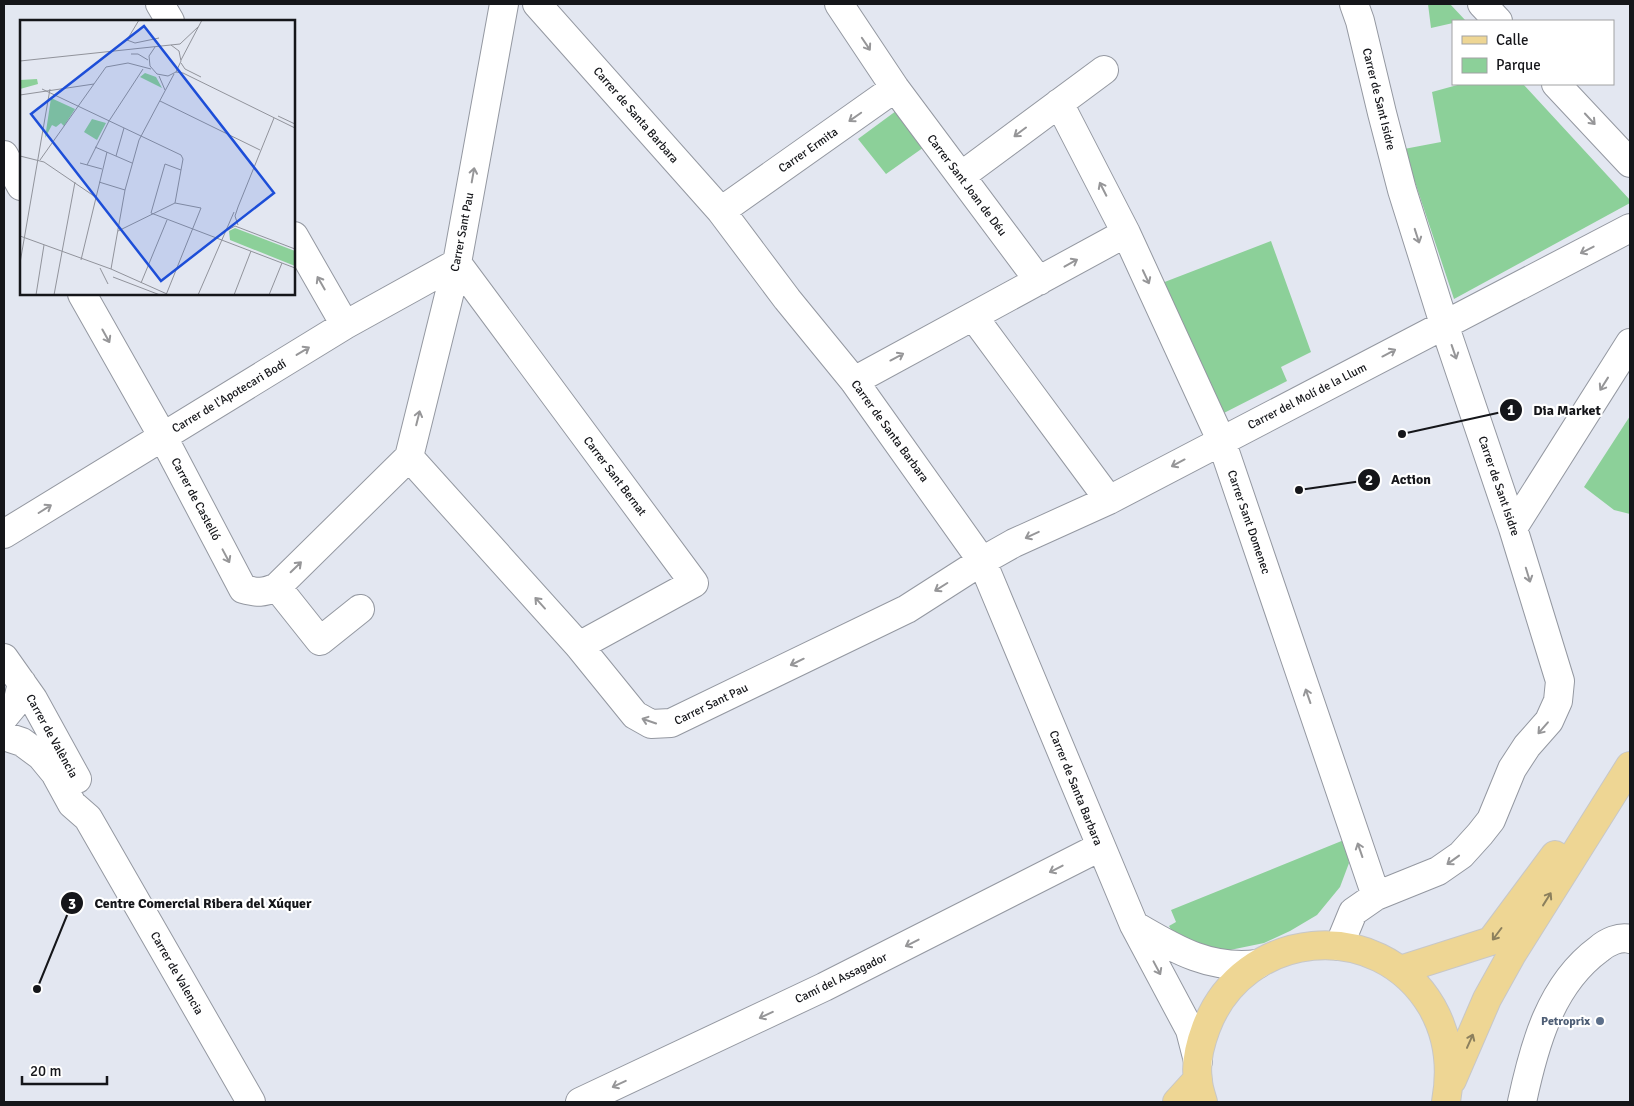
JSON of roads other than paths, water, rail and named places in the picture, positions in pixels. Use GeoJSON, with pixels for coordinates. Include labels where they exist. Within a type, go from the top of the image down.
{"type":"FeatureCollection","features":[{"type":"Feature","properties":{"kind":"main road"},"geometry":{"type":"LineString","coordinates":[[1400,970],[1491,941],[1630,754]]}},
{"type":"Feature","properties":{"kind":"main road"},"geometry":{"type":"LineString","coordinates":[[1448,1094],[1488,999],[1512,954],[1630,766]]}},
{"type":"Feature","properties":{"kind":"main road"},"geometry":{"type":"LineString","coordinates":[[1177,1102],[1199,1081],[1202,1038],[1223,995],[1239,978],[1258,964],[1277,954],[1297,948],[1318,945],[1339,946],[1368,953],[1400,970],[1423,993],[1440,1022],[1449,1053],[1448,1094]]}},
{"type":"Feature","properties":{"kind":"street"},"geometry":{"type":"LineString","coordinates":[[160,4],[169,20]]}},
{"type":"Feature","properties":{"kind":"street","name":"Carrer Sant Pau"},"geometry":{"type":"LineString","coordinates":[[504,4],[457,263],[409,458],[578,646],[635,715],[652,724],[671,724],[907,609],[982,561]]}},
{"type":"Feature","properties":{"kind":"street","name":"Carrer de Santa Barbara"},"geometry":{"type":"LineString","coordinates":[[537,4],[721,212],[787,299],[854,381],[982,561],[1134,925],[1190,1030],[1199,1081]]}},
{"type":"Feature","properties":{"kind":"street","name":"Carrer Sant Joan de Déu"},"geometry":{"type":"LineString","coordinates":[[839,4],[895,88],[1039,281]]}},
{"type":"Feature","properties":{"kind":"street","name":"Carrer de Sant Isidre"},"geometry":{"type":"LineString","coordinates":[[1354,4],[1360,21],[1402,190],[1444,324],[1513,528],[1560,680],[1558,701],[1548,721],[1527,746],[1512,769],[1491,820],[1468,848],[1438,871],[1376,896]]}},
{"type":"Feature","properties":{"kind":"street"},"geometry":{"type":"LineString","coordinates":[[1482,4],[1497,20]]}},
{"type":"Feature","properties":{"kind":"street"},"geometry":{"type":"LineString","coordinates":[[961,176],[1104,70]]}},
{"type":"Feature","properties":{"kind":"street"},"geometry":{"type":"LineString","coordinates":[[1557,85],[1630,163]]}},
{"type":"Feature","properties":{"kind":"street","name":"Carrer Ermita"},"geometry":{"type":"LineString","coordinates":[[721,212],[895,88]]}},
{"type":"Feature","properties":{"kind":"street","name":"Carrer Sant Domenec"},"geometry":{"type":"LineString","coordinates":[[1059,103],[1126,233],[1221,440],[1376,896]]}},
{"type":"Feature","properties":{"kind":"street"},"geometry":{"type":"LineString","coordinates":[[4,155],[20,184]]}},
{"type":"Feature","properties":{"kind":"street","name":"Carrer del Molí de la Llum"},"geometry":{"type":"LineString","coordinates":[[982,561],[1014,543],[1110,500],[1221,440],[1630,228]]}},
{"type":"Feature","properties":{"kind":"street"},"geometry":{"type":"LineString","coordinates":[[854,381],[1126,233]]}},
{"type":"Feature","properties":{"kind":"street"},"geometry":{"type":"LineString","coordinates":[[295,238],[345,325]]}},
{"type":"Feature","properties":{"kind":"street","name":"Carrer de l'Apotecari Bodí"},"geometry":{"type":"LineString","coordinates":[[4,534],[345,325],[457,263]]}},
{"type":"Feature","properties":{"kind":"street","name":"Carrer Sant Bernat"},"geometry":{"type":"LineString","coordinates":[[457,263],[694,583],[578,646]]}},
{"type":"Feature","properties":{"kind":"street","name":"Carrer de Castelló"},"geometry":{"type":"LineString","coordinates":[[83,295],[163,437],[244,589],[266,590]]}},
{"type":"Feature","properties":{"kind":"street"},"geometry":{"type":"LineString","coordinates":[[973,316],[1110,500]]}},
{"type":"Feature","properties":{"kind":"street"},"geometry":{"type":"LineString","coordinates":[[1513,528],[1630,343]]}},
{"type":"Feature","properties":{"kind":"street"},"geometry":{"type":"LineString","coordinates":[[360,609],[320,641],[266,590],[409,458]]}},
{"type":"Feature","properties":{"kind":"street","name":"Carrer de València"},"geometry":{"type":"LineString","coordinates":[[4,658],[33,698],[86,796],[88,818]]}},
{"type":"Feature","properties":{"kind":"street"},"geometry":{"type":"LineString","coordinates":[[4,717],[18,700],[22,684]]}},
{"type":"Feature","properties":{"kind":"street"},"geometry":{"type":"LineString","coordinates":[[4,736],[22,742],[41,756],[55,773],[72,804],[88,818]]}},
{"type":"Feature","properties":{"kind":"street","name":"Carrer de Valencia"},"geometry":{"type":"LineString","coordinates":[[88,818],[251,1102]]}},
{"type":"Feature","properties":{"kind":"street","name":"Camí del Assagador"},"geometry":{"type":"LineString","coordinates":[[580,1102],[824,987],[1100,847]]}},
{"type":"Feature","properties":{"kind":"street"},"geometry":{"type":"LineString","coordinates":[[1339,946],[1353,912],[1376,896]]}},
{"type":"Feature","properties":{"kind":"street"},"geometry":{"type":"LineString","coordinates":[[1134,925],[1169,946],[1204,961],[1242,966],[1258,964]]}},
{"type":"Feature","properties":{"kind":"street"},"geometry":{"type":"LineString","coordinates":[[1522,1102],[1532,1058],[1542,1027],[1572,975],[1591,954],[1604,945],[1624,937],[1630,939]]}},
{"type":"Feature","properties":{"kind":"place","name":"Dia Market"},"geometry":{"type":"Point","coordinates":[1402,434]}},
{"type":"Feature","properties":{"kind":"place","name":"Action"},"geometry":{"type":"Point","coordinates":[1299,490]}},
{"type":"Feature","properties":{"kind":"place","name":"Centre Comercial Ribera del Xúquer"},"geometry":{"type":"Point","coordinates":[37,989]}},
{"type":"Feature","properties":{"kind":"place","name":"Petroprix"},"geometry":{"type":"Point","coordinates":[1600,1021]}}]}
